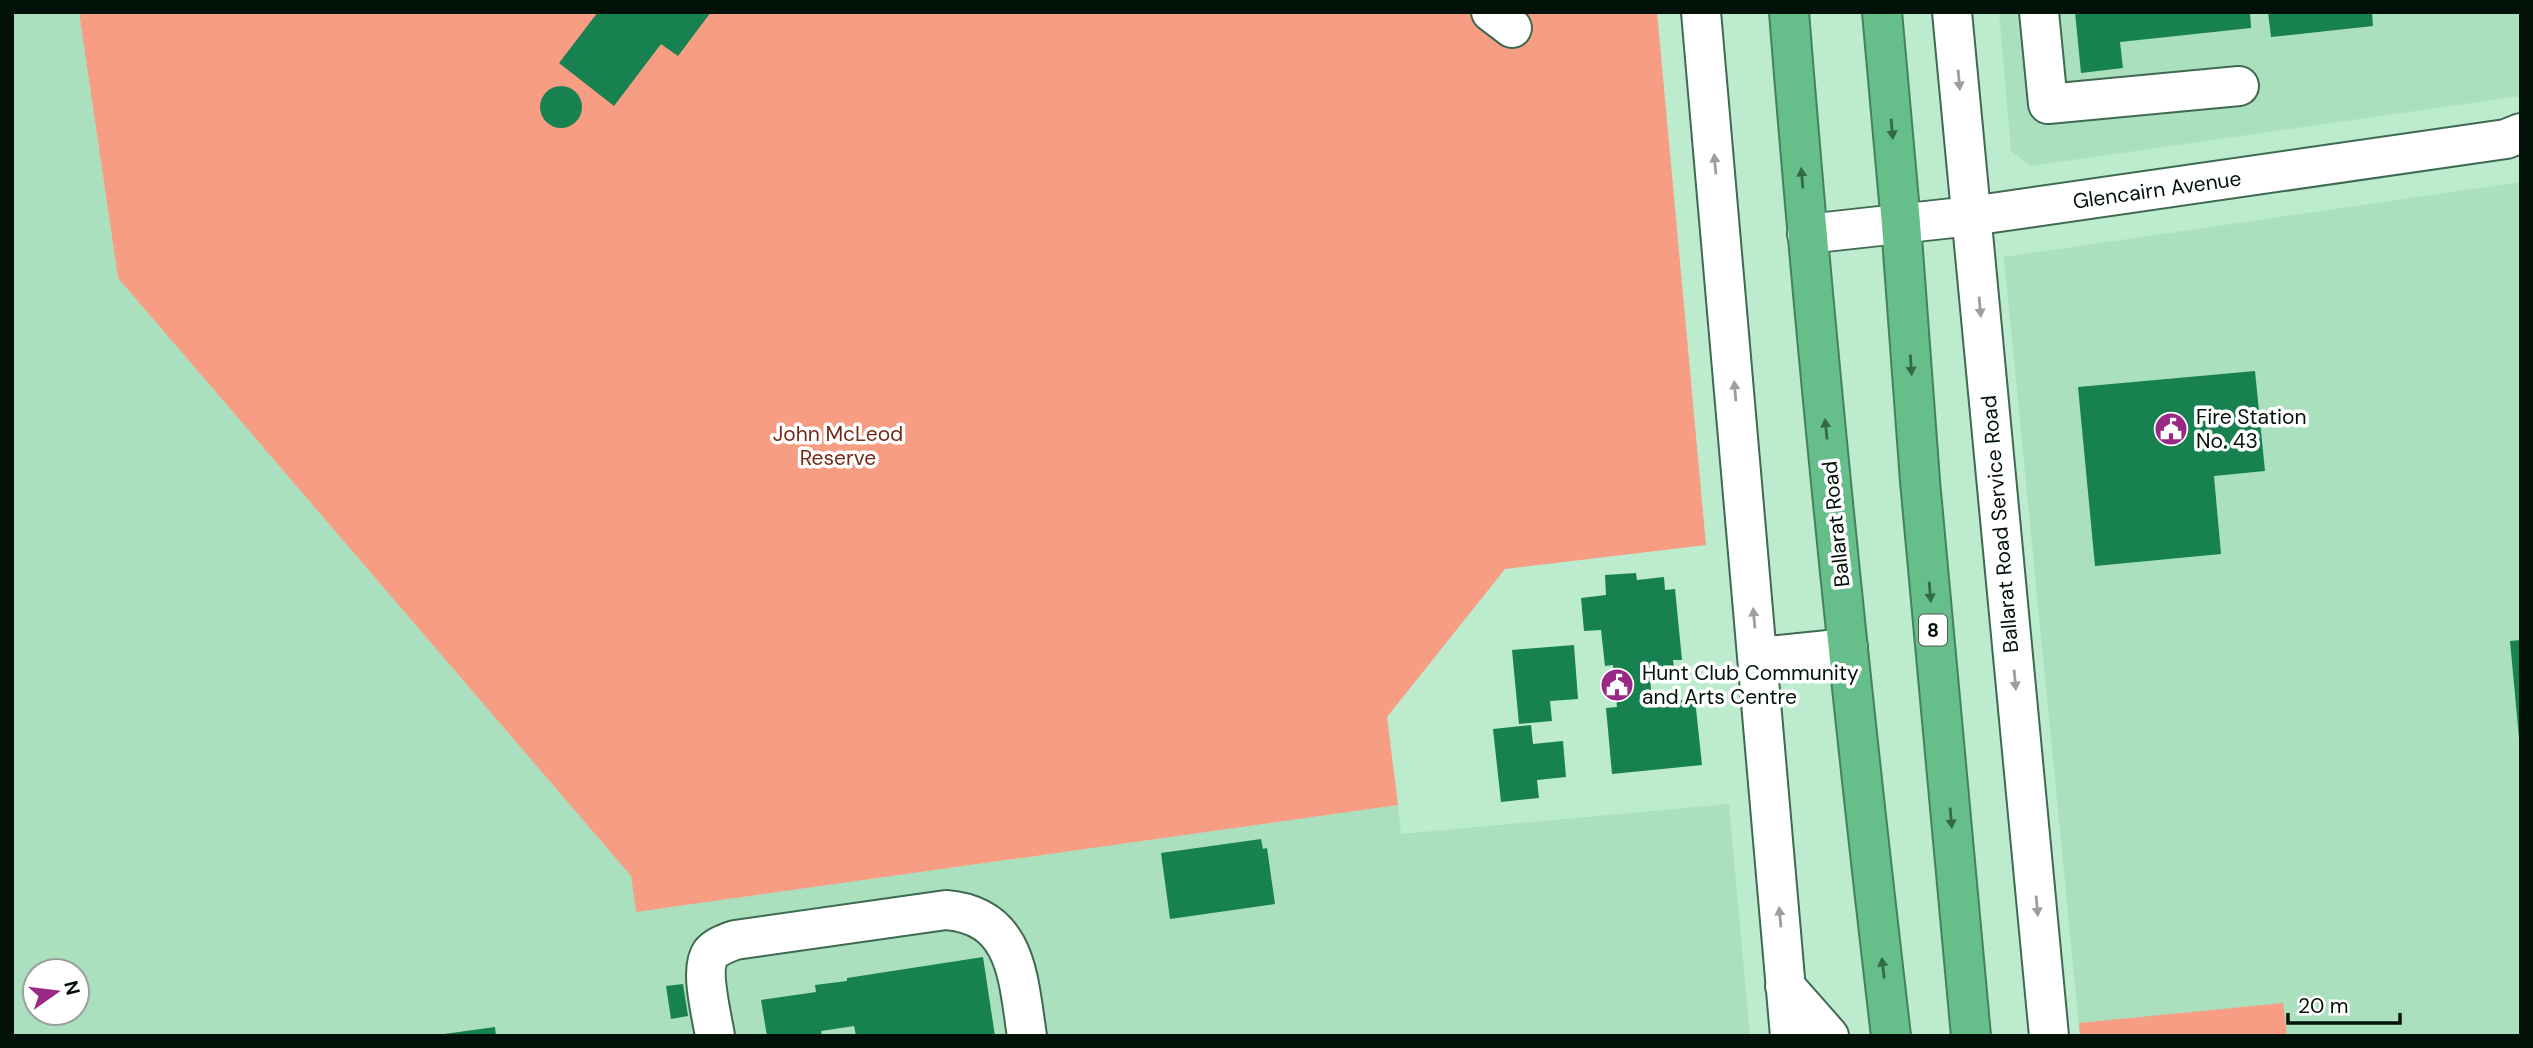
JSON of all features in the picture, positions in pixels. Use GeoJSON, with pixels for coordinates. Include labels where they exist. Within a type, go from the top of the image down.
{"type":"FeatureCollection","features":[{"type":"Feature","properties":{"kind":"highway","name":"Ballarat Road"},"geometry":{"type":"LineString","coordinates":[[1789,12],[1807,234],[1862,790],[1891,1036]]}},
{"type":"Feature","properties":{"kind":"highway","name":"8"},"geometry":{"type":"LineString","coordinates":[[1882,12],[1920,481],[1971,1036]]}},
{"type":"Feature","properties":{"kind":"street"},"geometry":{"type":"LineString","coordinates":[[1701,12],[1790,1036]]}},
{"type":"Feature","properties":{"kind":"street","name":"Ballarat Road Service Road"},"geometry":{"type":"LineString","coordinates":[[1952,12],[2049,1036]]}},
{"type":"Feature","properties":{"kind":"street"},"geometry":{"type":"LineString","coordinates":[[2039,12],[2048,104],[2239,86]]}},
{"type":"Feature","properties":{"kind":"street","name":"Glencairn Avenue"},"geometry":{"type":"LineString","coordinates":[[1807,234],[1971,216],[2516,138]]}},
{"type":"Feature","properties":{"kind":"street"},"geometry":{"type":"LineString","coordinates":[[1758,657],[1848,648]]}},
{"type":"Feature","properties":{"kind":"street"},"geometry":{"type":"LineString","coordinates":[[715,1036],[706,965],[711,953],[721,945],[736,940],[946,910],[965,912],[985,922],[1002,939],[1016,963],[1027,1036]]}},
{"type":"Feature","properties":{"kind":"street"},"geometry":{"type":"LineString","coordinates":[[1786,985],[1829,1036]]}},
{"type":"Feature","properties":{"kind":"shaded area"},"geometry":{"type":"Polygon","coordinates":[[[12,12],[79,12],[118,278],[631,876],[636,912],[1398,805],[1401,834],[1729,804],[1750,1036],[12,1036],[12,12]]]}},
{"type":"Feature","properties":{"kind":"shaded area"},"geometry":{"type":"Polygon","coordinates":[[[1999,12],[2521,12],[2521,96],[2030,166],[2011,151],[1999,12]]]}},
{"type":"Feature","properties":{"kind":"shaded area"},"geometry":{"type":"Polygon","coordinates":[[[2521,182],[2521,1036],[2080,1036],[2004,257],[2521,182]]]}},
{"type":"Feature","properties":{"kind":"green space","name":"John McLeod Reserve"},"geometry":{"type":"Polygon","coordinates":[[[79,12],[1657,12],[1706,545],[1505,569],[1387,717],[1398,805],[636,912],[631,876],[118,278],[79,12]]]}},
{"type":"Feature","properties":{"kind":"green space"},"geometry":{"type":"Polygon","coordinates":[[[2283,1003],[2287,1036],[2080,1036],[2079,1023],[2283,1003]]]}},
{"type":"Feature","properties":{"kind":"building"},"geometry":{"type":"Polygon","coordinates":[[[598,12],[711,12],[678,56],[661,44],[614,106],[559,63],[598,12]]]}},
{"type":"Feature","properties":{"kind":"building"},"geometry":{"type":"Polygon","coordinates":[[[2075,12],[2250,12],[2251,28],[2120,42],[2123,68],[2081,73],[2075,12]]]}},
{"type":"Feature","properties":{"kind":"building"},"geometry":{"type":"Polygon","coordinates":[[[2268,12],[2372,12],[2373,26],[2271,37],[2268,12]]]}},
{"type":"Feature","properties":{"kind":"building"},"geometry":{"type":"Polygon","coordinates":[[[561,86],[576,92],[582,107],[576,122],[561,128],[546,122],[540,107],[546,92],[561,86]]]}},
{"type":"Feature","properties":{"kind":"building","name":"Fire Station No. 43"},"geometry":{"type":"Polygon","coordinates":[[[2255,371],[2265,471],[2214,476],[2221,554],[2095,566],[2078,387],[2255,371]]]}},
{"type":"Feature","properties":{"kind":"building"},"geometry":{"type":"Polygon","coordinates":[[[1636,573],[1637,580],[1664,577],[1665,590],[1675,589],[1682,660],[1673,660],[1675,675],[1650,677],[1652,703],[1695,699],[1702,765],[1612,774],[1606,708],[1617,707],[1613,665],[1605,666],[1601,630],[1584,631],[1581,598],[1606,595],[1605,575],[1636,573]]]}},
{"type":"Feature","properties":{"kind":"building"},"geometry":{"type":"Polygon","coordinates":[[[2521,640],[2521,738],[2519,738],[2510,641],[2521,640]]]}},
{"type":"Feature","properties":{"kind":"building"},"geometry":{"type":"Polygon","coordinates":[[[1574,645],[1578,699],[1550,701],[1552,721],[1519,724],[1512,650],[1574,645]]]}},
{"type":"Feature","properties":{"kind":"building"},"geometry":{"type":"Polygon","coordinates":[[[1531,725],[1533,744],[1563,741],[1566,777],[1537,780],[1539,798],[1501,802],[1493,729],[1531,725]]]}},
{"type":"Feature","properties":{"kind":"building"},"geometry":{"type":"Polygon","coordinates":[[[1261,839],[1263,849],[1267,848],[1275,904],[1170,919],[1161,853],[1261,839]]]}},
{"type":"Feature","properties":{"kind":"building"},"geometry":{"type":"Polygon","coordinates":[[[983,957],[995,1036],[856,1036],[854,1026],[821,1031],[822,1036],[767,1036],[761,1000],[816,992],[815,985],[847,981],[847,978],[983,957]]]}},
{"type":"Feature","properties":{"kind":"building"},"geometry":{"type":"Polygon","coordinates":[[[683,984],[688,1016],[671,1019],[666,986],[683,984]]]}},
{"type":"Feature","properties":{"kind":"building"},"geometry":{"type":"Polygon","coordinates":[[[495,1027],[496,1036],[444,1036],[444,1034],[495,1027]]]}},
{"type":"Feature","properties":{"kind":"place","name":"Fire Station No. 43"},"geometry":{"type":"Point","coordinates":[2171,429]}},
{"type":"Feature","properties":{"kind":"place","name":"Hunt Club Community and Arts Centre"},"geometry":{"type":"Point","coordinates":[1617,685]}}]}
